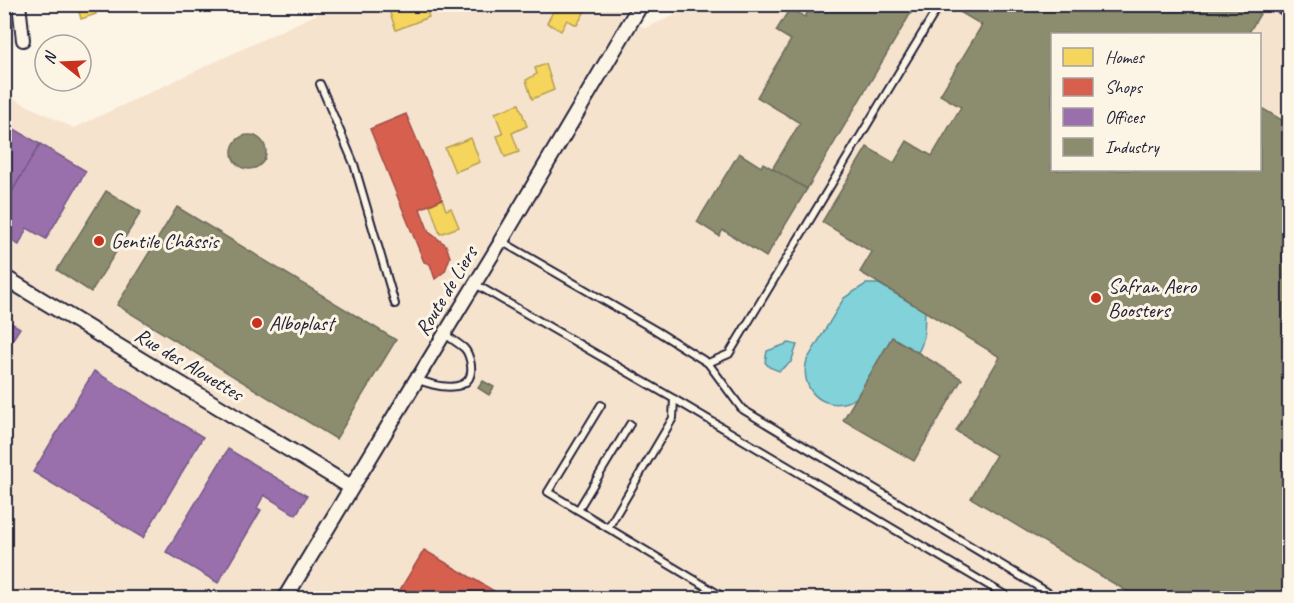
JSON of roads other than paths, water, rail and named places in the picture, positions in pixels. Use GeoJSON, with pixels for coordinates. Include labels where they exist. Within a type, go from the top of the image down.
{"type":"FeatureCollection","features":[{"type":"Feature","properties":{"kind":"street"},"geometry":{"type":"LineString","coordinates":[[19,4],[23,40]]}},
{"type":"Feature","properties":{"kind":"street","name":"Route de Liers"},"geometry":{"type":"LineString","coordinates":[[285,598],[501,241],[640,4]]}},
{"type":"Feature","properties":{"kind":"street","name":"Rue des Alouettes"},"geometry":{"type":"LineString","coordinates":[[4,278],[351,487]]}},
{"type":"Feature","properties":{"kind":"lane"},"geometry":{"type":"LineString","coordinates":[[708,363],[729,354],[940,4]]}},
{"type":"Feature","properties":{"kind":"lane"},"geometry":{"type":"LineString","coordinates":[[1271,4],[1290,15]]}},
{"type":"Feature","properties":{"kind":"lane"},"geometry":{"type":"LineString","coordinates":[[320,84],[354,164],[395,304]]}},
{"type":"Feature","properties":{"kind":"lane"},"geometry":{"type":"LineString","coordinates":[[501,241],[708,363],[742,409],[1057,598]]}},
{"type":"Feature","properties":{"kind":"lane"},"geometry":{"type":"LineString","coordinates":[[475,284],[1010,598]]}},
{"type":"Feature","properties":{"kind":"lane"},"geometry":{"type":"LineString","coordinates":[[417,379],[432,386],[454,387],[465,383],[472,373],[470,359],[464,349],[444,334]]}},
{"type":"Feature","properties":{"kind":"lane"},"geometry":{"type":"LineString","coordinates":[[608,528],[673,418],[674,399]]}},
{"type":"Feature","properties":{"kind":"lane"},"geometry":{"type":"LineString","coordinates":[[601,405],[548,492],[725,598]]}},
{"type":"Feature","properties":{"kind":"lane"},"geometry":{"type":"LineString","coordinates":[[578,510],[630,424]]}},
{"type":"Feature","properties":{"kind":"water"},"geometry":{"type":"Polygon","coordinates":[[[866,284],[879,284],[925,311],[922,342],[914,356],[853,400],[837,404],[828,403],[814,394],[809,387],[805,370],[807,360],[844,298],[866,284]]]}},
{"type":"Feature","properties":{"kind":"water"},"geometry":{"type":"Polygon","coordinates":[[[789,343],[797,345],[791,362],[779,371],[769,367],[765,362],[767,351],[789,343]]]}},
{"type":"Feature","properties":{"kind":"place","name":"Gentile Châssis"},"geometry":{"type":"Point","coordinates":[99,241]}},
{"type":"Feature","properties":{"kind":"place","name":"Safran Aero Boosters"},"geometry":{"type":"Point","coordinates":[1096,298]}},
{"type":"Feature","properties":{"kind":"place","name":"Alboplast"},"geometry":{"type":"Point","coordinates":[257,323]}}]}
